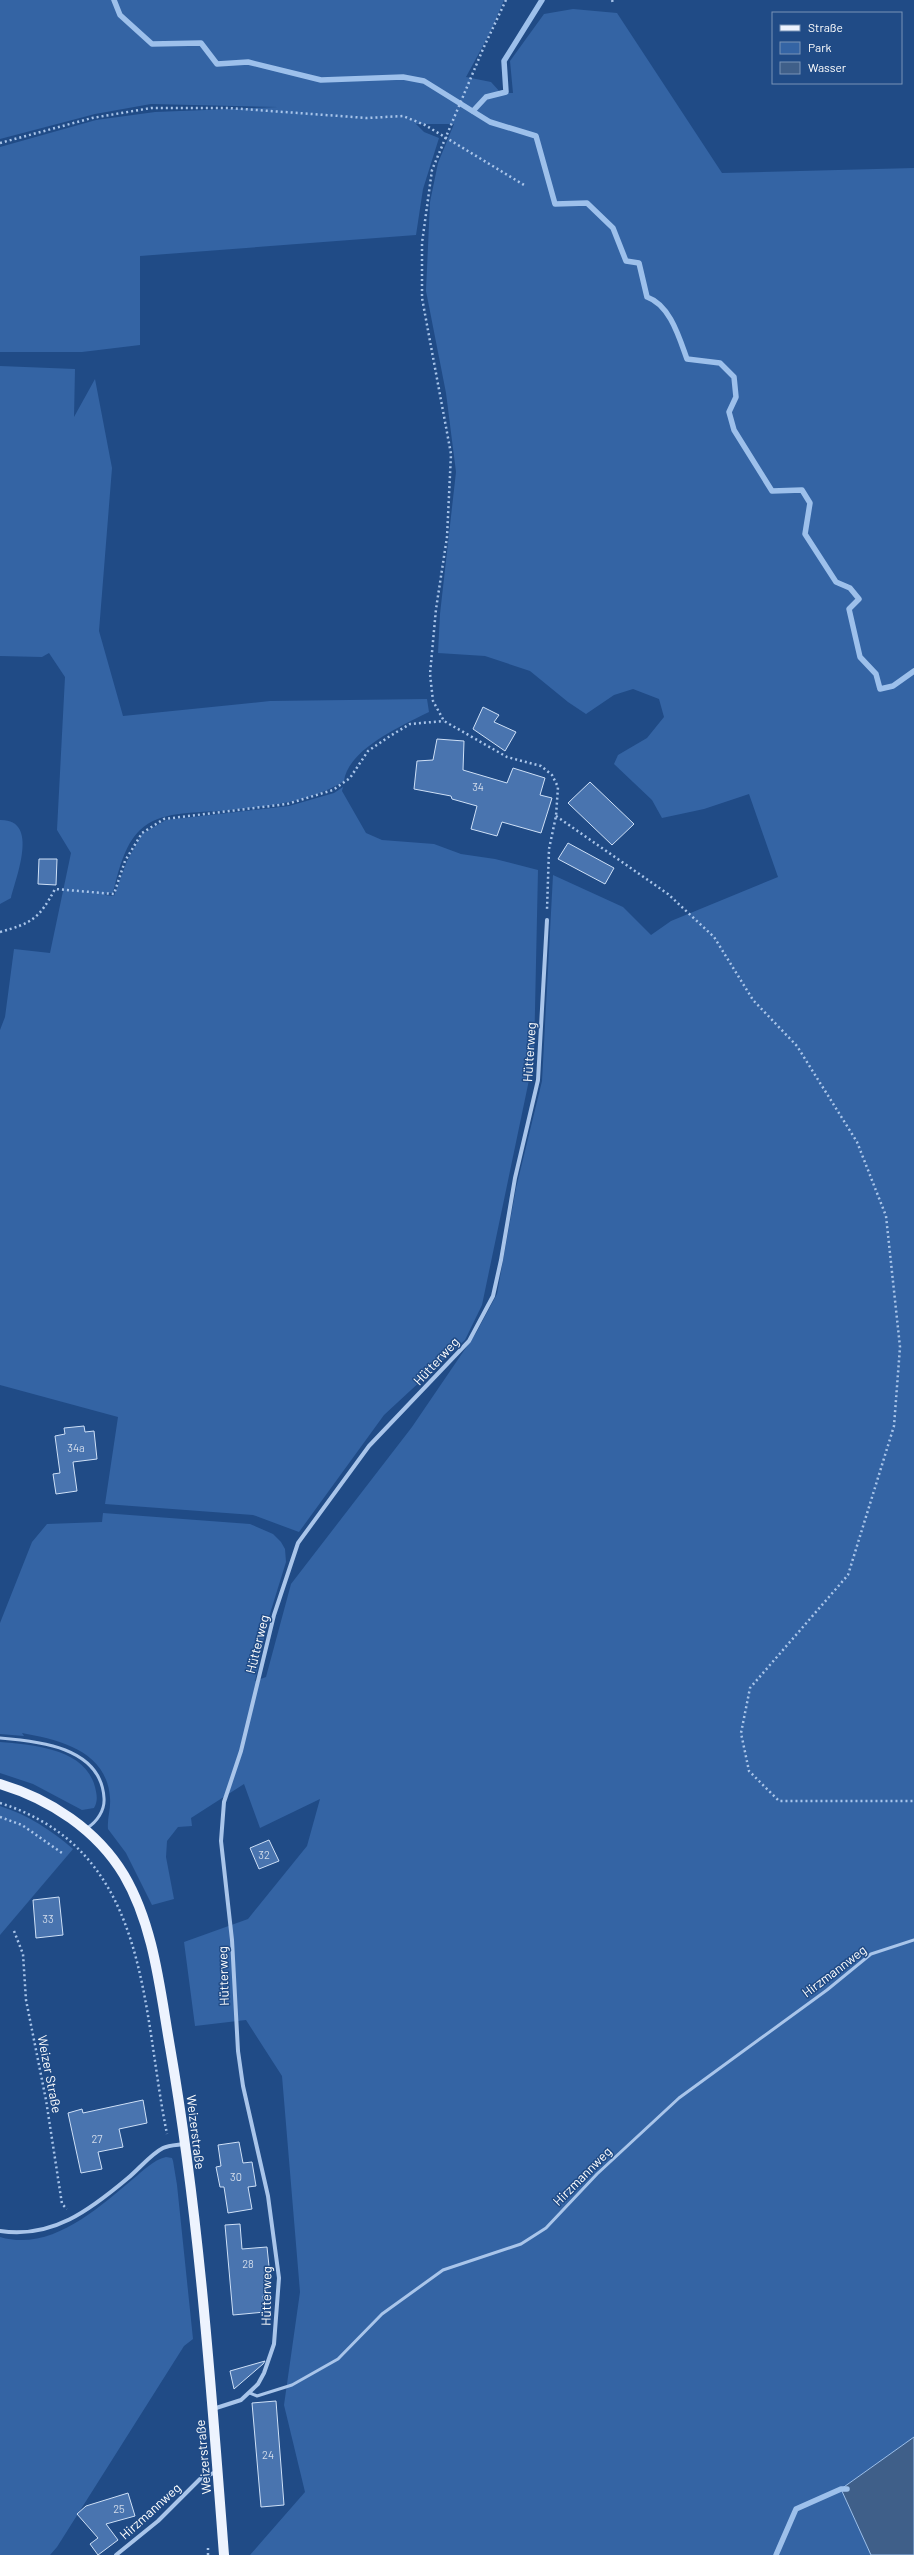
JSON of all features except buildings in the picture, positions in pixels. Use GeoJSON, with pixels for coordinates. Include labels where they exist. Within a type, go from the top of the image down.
{"type":"FeatureCollection","features":[{"type":"Feature","properties":{"kind":"main road","name":"Weizerstraße"},"geometry":{"type":"LineString","coordinates":[[0,1784],[43,1800],[89,1827],[119,1867],[144,1923],[154,1954],[185,2144],[218,2471],[224,2555]]}},
{"type":"Feature","properties":{"kind":"street","name":"Hütterweg"},"geometry":{"type":"LineString","coordinates":[[212,2409],[228,2405],[250,2393],[264,2373],[274,2344],[279,2278],[268,2196],[243,2086],[238,2051],[232,1940],[221,1841],[224,1802],[241,1751],[274,1615],[298,1543],[369,1446],[469,1341],[493,1296],[515,1178],[538,1080],[547,920]]}},
{"type":"Feature","properties":{"kind":"street"},"geometry":{"type":"LineString","coordinates":[[0,2231],[20,2234],[43,2230],[76,2217],[128,2178],[163,2148],[185,2144]]}},
{"type":"Feature","properties":{"kind":"street","name":"Hirzmannweg"},"geometry":{"type":"LineString","coordinates":[[116,2555],[158,2520],[200,2479],[218,2471]]}},
{"type":"Feature","properties":{"kind":"lane"},"geometry":{"type":"LineString","coordinates":[[0,1738],[54,1746],[75,1754],[84,1761],[98,1777],[104,1794],[103,1807],[89,1827]]}},
{"type":"Feature","properties":{"kind":"lane","name":"Hirzmannweg"},"geometry":{"type":"LineString","coordinates":[[250,2393],[257,2396],[292,2385],[338,2359],[382,2314],[443,2270],[521,2244],[546,2228],[597,2174],[679,2098],[827,1990],[871,1954],[914,1940]]}},
{"type":"Feature","properties":{"kind":"path"},"geometry":{"type":"LineString","coordinates":[[506,0],[432,170],[422,243],[422,298],[451,454],[447,537],[436,609],[430,674],[433,702],[444,721],[507,757],[541,766],[552,775],[558,787],[556,816],[549,849],[547,920]]}},
{"type":"Feature","properties":{"kind":"path"},"geometry":{"type":"LineString","coordinates":[[0,142],[92,118],[151,108],[229,108],[367,118],[403,116],[426,125],[524,185]]}},
{"type":"Feature","properties":{"kind":"path"},"geometry":{"type":"LineString","coordinates":[[0,932],[20,926],[37,918],[55,889],[114,894],[125,861],[142,833],[164,819],[287,804],[333,790],[350,778],[368,751],[390,736],[410,724],[444,721]]}},
{"type":"Feature","properties":{"kind":"path"},"geometry":{"type":"LineString","coordinates":[[556,816],[668,894],[714,937],[753,1000],[798,1046],[853,1136],[886,1216],[900,1347],[894,1426],[848,1575],[750,1688],[741,1733],[749,1770],[779,1801],[914,1802]]}},
{"type":"Feature","properties":{"kind":"path"},"geometry":{"type":"LineString","coordinates":[[0,1803],[34,1817],[61,1835],[92,1863],[114,1896],[125,1921],[138,1967],[170,2147]]}},
{"type":"Feature","properties":{"kind":"path"},"geometry":{"type":"LineString","coordinates":[[0,1817],[22,1824],[62,1853]]}},
{"type":"Feature","properties":{"kind":"path","name":"Weizer Straße"},"geometry":{"type":"LineString","coordinates":[[14,1931],[23,1954],[26,2000],[46,2100],[62,2204],[76,2217]]}},
{"type":"Feature","properties":{"kind":"green space"},"geometry":{"type":"Polygon","coordinates":[[[0,0],[504,0],[491,31],[466,77],[491,82],[501,93],[513,93],[510,61],[544,14],[573,9],[617,13],[722,173],[914,168],[914,2437],[841,2489],[871,2555],[250,2555],[305,2492],[284,2405],[300,2292],[282,2076],[246,2020],[195,2026],[184,1942],[248,1919],[307,1846],[320,1799],[260,1828],[244,1784],[191,1818],[192,1826],[178,1827],[167,1841],[166,1857],[174,1899],[152,1905],[126,1853],[108,1829],[110,1798],[107,1782],[100,1769],[91,1759],[79,1750],[66,1744],[22,1733],[24,1736],[0,1734],[0,1623],[32,1542],[47,1524],[102,1522],[103,1513],[250,1524],[273,1534],[281,1542],[285,1549],[286,1562],[268,1620],[255,1681],[266,1677],[291,1584],[412,1427],[476,1333],[497,1294],[516,1188],[542,1081],[553,875],[623,907],[651,935],[671,921],[778,877],[749,794],[704,809],[662,818],[652,800],[614,764],[618,755],[647,738],[664,717],[659,699],[633,689],[614,695],[586,714],[568,702],[530,671],[485,656],[438,653],[440,614],[456,472],[446,393],[426,291],[430,202],[438,163],[454,124],[416,124],[424,132],[439,138],[423,189],[416,235],[140,256],[140,345],[82,352],[0,352],[0,147],[96,120],[155,112],[278,107],[151,104],[95,114],[0,139],[0,0]]]}},
{"type":"Feature","properties":{"kind":"green space"},"geometry":{"type":"Polygon","coordinates":[[[0,366],[75,369],[74,417],[95,379],[112,468],[99,631],[123,716],[270,701],[427,699],[429,712],[378,739],[355,759],[348,769],[344,781],[330,789],[299,800],[250,808],[177,814],[157,819],[148,824],[134,836],[130,843],[122,860],[113,893],[106,893],[105,895],[114,896],[127,861],[142,834],[166,820],[289,806],[334,793],[343,787],[342,791],[366,833],[382,840],[434,844],[461,854],[495,859],[538,870],[534,1056],[482,1305],[465,1340],[384,1415],[299,1532],[253,1515],[105,1504],[118,1417],[0,1385],[0,1030],[5,1017],[14,949],[50,953],[71,853],[57,830],[65,677],[49,653],[42,657],[0,656],[0,366]]]}},
{"type":"Feature","properties":{"kind":"green space"},"geometry":{"type":"Polygon","coordinates":[[[0,820],[12,822],[19,829],[22,839],[22,851],[11,898],[0,904],[0,820]]]}},
{"type":"Feature","properties":{"kind":"green space"},"geometry":{"type":"Polygon","coordinates":[[[0,1742],[42,1747],[69,1756],[81,1764],[89,1774],[95,1787],[97,1798],[94,1808],[82,1810],[33,1784],[0,1773],[0,1742]]]}},
{"type":"Feature","properties":{"kind":"green space"},"geometry":{"type":"Polygon","coordinates":[[[0,1806],[39,1824],[73,1849],[0,1935],[0,1806]]]}},
{"type":"Feature","properties":{"kind":"green space"},"geometry":{"type":"Polygon","coordinates":[[[161,2158],[172,2158],[177,2185],[193,2339],[184,2346],[57,2547],[50,2555],[0,2555],[0,2237],[19,2240],[37,2238],[55,2233],[72,2225],[104,2203],[148,2166],[161,2158]]]}},
{"type":"Feature","properties":{"kind":"water"},"geometry":{"type":"Polygon","coordinates":[[[914,2437],[914,2555],[871,2555],[841,2489],[914,2437]]]}},
{"type":"Feature","properties":{"kind":"waterway"},"geometry":{"type":"LineString","coordinates":[[114,0],[120,15],[152,44],[201,43],[217,64],[248,62],[321,80],[403,77],[424,81],[490,122],[536,136],[555,204],[587,203],[613,228],[626,261],[639,263],[647,297],[655,301],[668,314],[677,332],[687,359],[720,363],[734,377],[736,397],[729,412],[734,430],[772,491],[802,490],[810,503],[805,534],[836,582],[850,588],[859,599],[849,609],[860,657],[876,674],[880,689],[893,686],[914,671]]}},
{"type":"Feature","properties":{"kind":"waterway"},"geometry":{"type":"LineString","coordinates":[[473,111],[486,97],[506,92],[504,61],[542,0]]}},
{"type":"Feature","properties":{"kind":"waterway"},"geometry":{"type":"LineString","coordinates":[[776,2555],[796,2509],[841,2489],[847,2489]]}}]}
